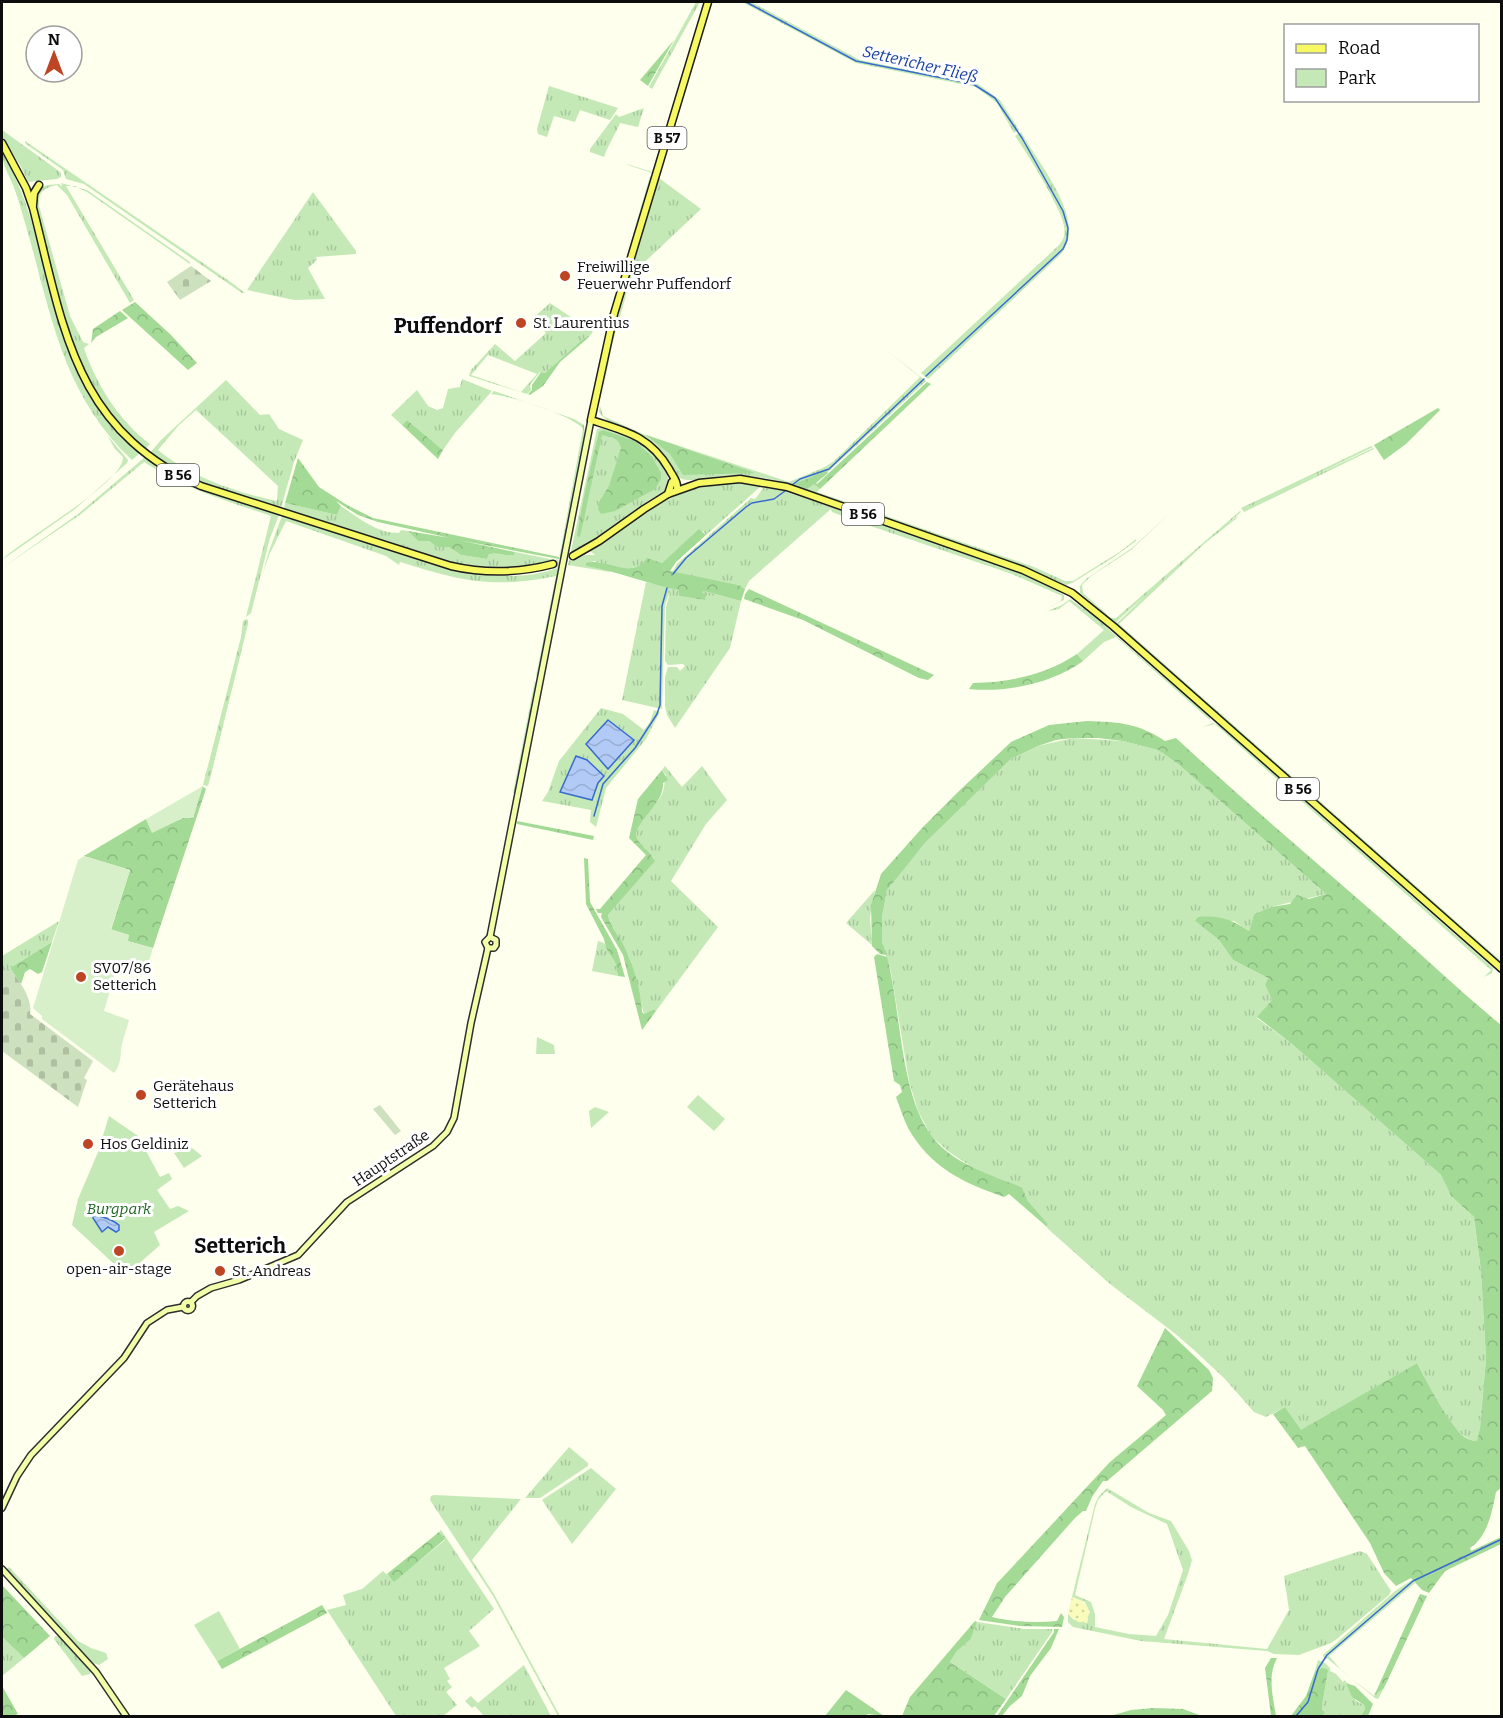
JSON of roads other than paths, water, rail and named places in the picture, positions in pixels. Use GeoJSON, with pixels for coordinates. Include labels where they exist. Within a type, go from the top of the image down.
{"type":"FeatureCollection","features":[{"type":"Feature","properties":{"kind":"main road","name":"B 57"},"geometry":{"type":"LineString","coordinates":[[591,420],[614,314],[708,2]]}},
{"type":"Feature","properties":{"kind":"main road","name":"B 56"},"geometry":{"type":"LineString","coordinates":[[2,143],[26,188],[33,208],[67,337],[80,371],[92,395],[115,426],[152,459],[201,486],[451,566],[476,571],[502,572],[528,570],[553,564]]}},
{"type":"Feature","properties":{"kind":"main road"},"geometry":{"type":"LineString","coordinates":[[33,208],[34,192],[39,185]]}},
{"type":"Feature","properties":{"kind":"main road"},"geometry":{"type":"LineString","coordinates":[[591,420],[624,431],[647,442],[662,457],[678,490]]}},
{"type":"Feature","properties":{"kind":"main road","name":"Hauptstraße"},"geometry":{"type":"LineString","coordinates":[[2,1508],[17,1476],[32,1455],[124,1358],[143,1327],[156,1316],[174,1308],[183,1307],[185,1310],[190,1310],[193,1307],[191,1302],[197,1296],[212,1288],[239,1280],[298,1255],[347,1202],[433,1146],[443,1136],[454,1118],[471,1023],[488,948],[494,948],[496,945],[496,940],[490,937],[591,420]]}},
{"type":"Feature","properties":{"kind":"main road","name":"B 56"},"geometry":{"type":"LineString","coordinates":[[573,556],[668,494],[693,484],[741,479],[787,487],[1023,570],[1061,586],[1113,626],[1502,969]]}},
{"type":"Feature","properties":{"kind":"main road"},"geometry":{"type":"LineString","coordinates":[[674,480],[693,484]]}},
{"type":"Feature","properties":{"kind":"main road"},"geometry":{"type":"LineString","coordinates":[[668,494],[674,480]]}},
{"type":"Feature","properties":{"kind":"main road"},"geometry":{"type":"LineString","coordinates":[[2,1569],[96,1672],[126,1716]]}},
{"type":"Feature","properties":{"kind":"water"},"geometry":{"type":"Polygon","coordinates":[[[608,720],[634,740],[608,769],[586,744],[608,720]]]}},
{"type":"Feature","properties":{"kind":"water"},"geometry":{"type":"Polygon","coordinates":[[[576,756],[587,760],[604,776],[598,783],[592,800],[560,792],[576,756]]]}},
{"type":"Feature","properties":{"kind":"water"},"geometry":{"type":"Polygon","coordinates":[[[97,1215],[119,1225],[119,1230],[116,1232],[108,1227],[102,1232],[93,1218],[97,1215]]]}},
{"type":"Feature","properties":{"kind":"waterway","name":"Settericher Fließ"},"geometry":{"type":"LineString","coordinates":[[746,2],[856,61],[973,84],[995,98],[1022,138],[1063,211],[1068,228],[1067,240],[1063,249],[926,376]]}},
{"type":"Feature","properties":{"kind":"waterway","name":"Settericher Fließ"},"geometry":{"type":"LineString","coordinates":[[792,485],[800,479],[829,469],[924,379]]}},
{"type":"Feature","properties":{"kind":"waterway","name":"Settericher Fließ"},"geometry":{"type":"LineString","coordinates":[[673,574],[686,558],[746,507],[752,503],[774,499],[785,491]]}},
{"type":"Feature","properties":{"kind":"waterway","name":"Settericher Fließ"},"geometry":{"type":"LineString","coordinates":[[594,816],[603,784],[635,748],[657,714],[660,705],[662,606],[667,588]]}},
{"type":"Feature","properties":{"kind":"waterway"},"geometry":{"type":"LineString","coordinates":[[1296,1716],[1308,1702],[1318,1669],[1327,1655],[1413,1581],[1502,1539]]}},
{"type":"Feature","properties":{"kind":"tunnel"},"geometry":{"type":"LineString","coordinates":[[553,564],[573,556]]}},
{"type":"Feature","properties":{"kind":"place","name":"Freiwillige Feuerwehr Puffendorf"},"geometry":{"type":"Point","coordinates":[565,276]}},
{"type":"Feature","properties":{"kind":"place","name":"St. Laurentius"},"geometry":{"type":"Point","coordinates":[521,323]}},
{"type":"Feature","properties":{"kind":"place","name":"SV07/86 Setterich"},"geometry":{"type":"Point","coordinates":[81,977]}},
{"type":"Feature","properties":{"kind":"place","name":"Gerätehaus Setterich"},"geometry":{"type":"Point","coordinates":[141,1095]}},
{"type":"Feature","properties":{"kind":"place","name":"Hos Geldiniz"},"geometry":{"type":"Point","coordinates":[88,1144]}},
{"type":"Feature","properties":{"kind":"place","name":"open-air-stage"},"geometry":{"type":"Point","coordinates":[119,1251]}},
{"type":"Feature","properties":{"kind":"place","name":"St. Andreas"},"geometry":{"type":"Point","coordinates":[220,1271]}},
{"type":"Feature","properties":{"kind":"district","name":"Puffendorf"},"geometry":{"type":"Point","coordinates":[448,326]}},
{"type":"Feature","properties":{"kind":"district","name":"Setterich"},"geometry":{"type":"Point","coordinates":[240,1246]}},
{"type":"Feature","properties":{"kind":"park label","name":"Burgpark"},"geometry":{"type":"Point","coordinates":[119,1209]}}]}
